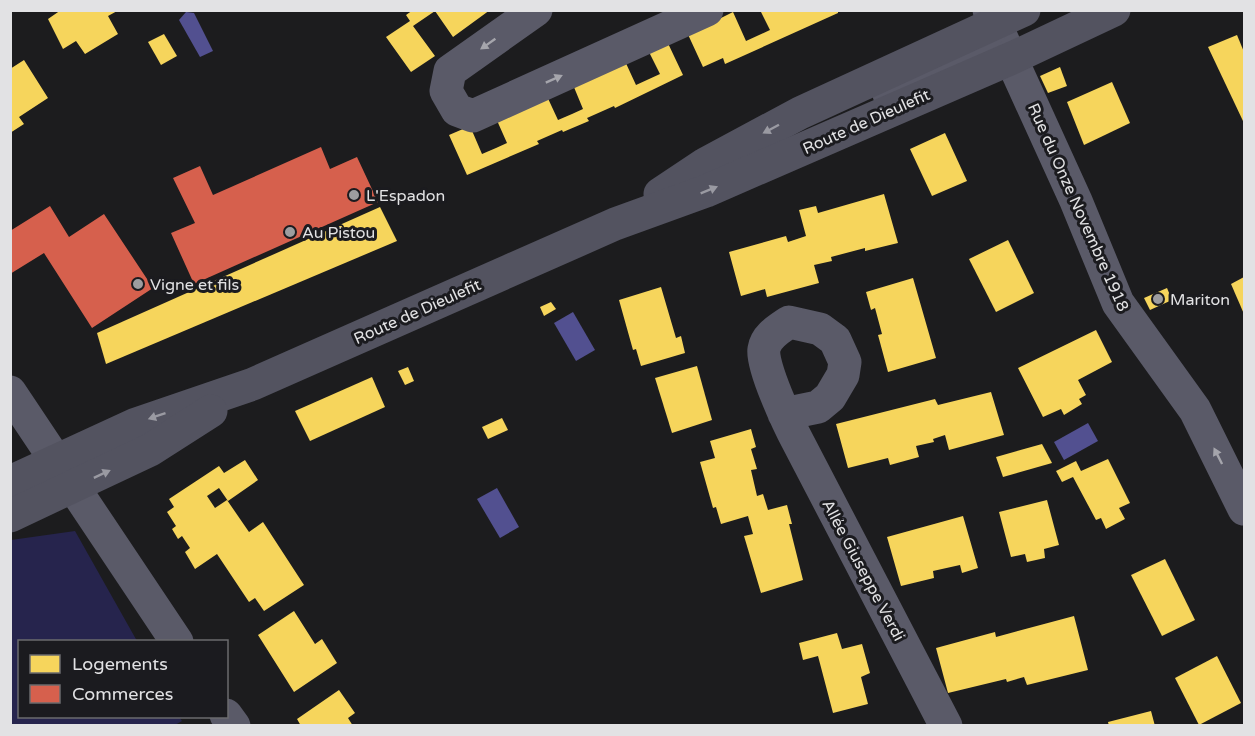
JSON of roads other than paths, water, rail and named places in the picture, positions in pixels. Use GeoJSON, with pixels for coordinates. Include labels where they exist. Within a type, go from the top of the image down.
{"type":"FeatureCollection","features":[{"type":"Feature","properties":{"kind":"main road","name":"Route de Dieulefit"},"geometry":{"type":"LineString","coordinates":[[615,224],[705,164],[800,114],[992,17],[1024,10]]}},
{"type":"Feature","properties":{"kind":"main road","name":"Route de Dieulefit"},"geometry":{"type":"LineString","coordinates":[[10,483],[136,424],[253,384],[615,224],[706,191],[794,154],[1012,58],[1114,10]]}},
{"type":"Feature","properties":{"kind":"main road"},"geometry":{"type":"LineString","coordinates":[[992,17],[1031,29],[1073,30]]}},
{"type":"Feature","properties":{"kind":"main road","name":"Route de Dieulefit"},"geometry":{"type":"LineString","coordinates":[[10,516],[150,450],[253,384]]}},
{"type":"Feature","properties":{"kind":"street"},"geometry":{"type":"LineString","coordinates":[[536,10],[450,71],[446,91],[457,110],[472,116],[668,18],[707,10]]}},
{"type":"Feature","properties":{"kind":"street"},"geometry":{"type":"LineString","coordinates":[[794,154],[815,126],[945,69],[974,51],[992,17]]}},
{"type":"Feature","properties":{"kind":"street","name":"Rue du Onze Novembre 1918"},"geometry":{"type":"LineString","coordinates":[[992,17],[1076,201],[1118,303],[1195,410],[1245,509]]}},
{"type":"Feature","properties":{"kind":"street"},"geometry":{"type":"LineString","coordinates":[[10,392],[176,640]]}},
{"type":"Feature","properties":{"kind":"street","name":"Allée Giuseppe Verdi"},"geometry":{"type":"LineString","coordinates":[[784,414],[946,726]]}},
{"type":"Feature","properties":{"kind":"place","name":"L'Espadon"},"geometry":{"type":"Point","coordinates":[354,195]}},
{"type":"Feature","properties":{"kind":"place","name":"Au Pistou"},"geometry":{"type":"Point","coordinates":[290,232]}},
{"type":"Feature","properties":{"kind":"place","name":"Vigne et fils"},"geometry":{"type":"Point","coordinates":[138,284]}},
{"type":"Feature","properties":{"kind":"place","name":"Mariton"},"geometry":{"type":"Point","coordinates":[1158,299]}}]}
